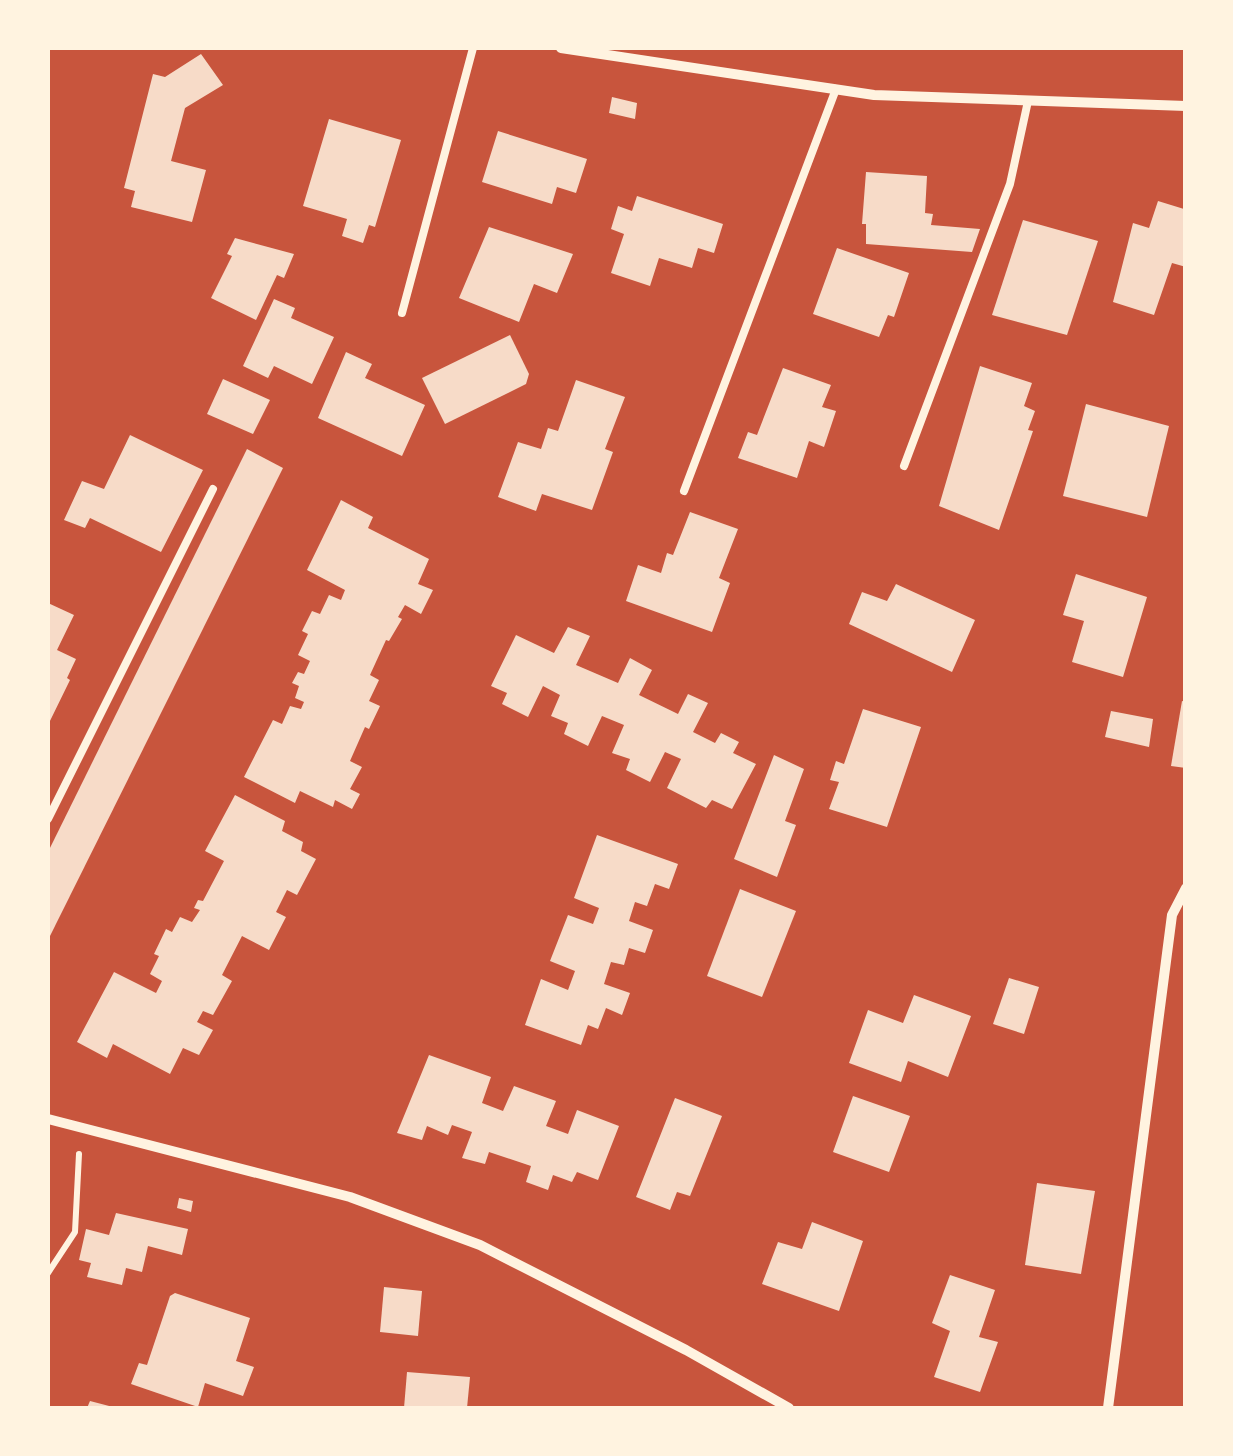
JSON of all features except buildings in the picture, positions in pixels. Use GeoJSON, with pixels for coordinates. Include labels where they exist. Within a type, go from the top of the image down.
{"type":"FeatureCollection","features":[{"type":"Feature","properties":{"kind":"street"},"geometry":{"type":"LineString","coordinates":[[561,48],[874,95],[1186,106]]}},
{"type":"Feature","properties":{"kind":"street"},"geometry":{"type":"LineString","coordinates":[[1108,1408],[1172,914],[1186,888]]}},
{"type":"Feature","properties":{"kind":"street"},"geometry":{"type":"LineString","coordinates":[[48,1119],[350,1198],[480,1245],[686,1350],[789,1408]]}},
{"type":"Feature","properties":{"kind":"lane"},"geometry":{"type":"LineString","coordinates":[[402,313],[473,48]]}},
{"type":"Feature","properties":{"kind":"lane"},"geometry":{"type":"LineString","coordinates":[[684,492],[836,90]]}},
{"type":"Feature","properties":{"kind":"lane"},"geometry":{"type":"LineString","coordinates":[[904,466],[1010,184],[1028,101]]}},
{"type":"Feature","properties":{"kind":"lane"},"geometry":{"type":"LineString","coordinates":[[48,819],[213,489]]}},
{"type":"Feature","properties":{"kind":"path"},"geometry":{"type":"LineString","coordinates":[[48,1273],[75,1232],[78,1154]]}}]}
